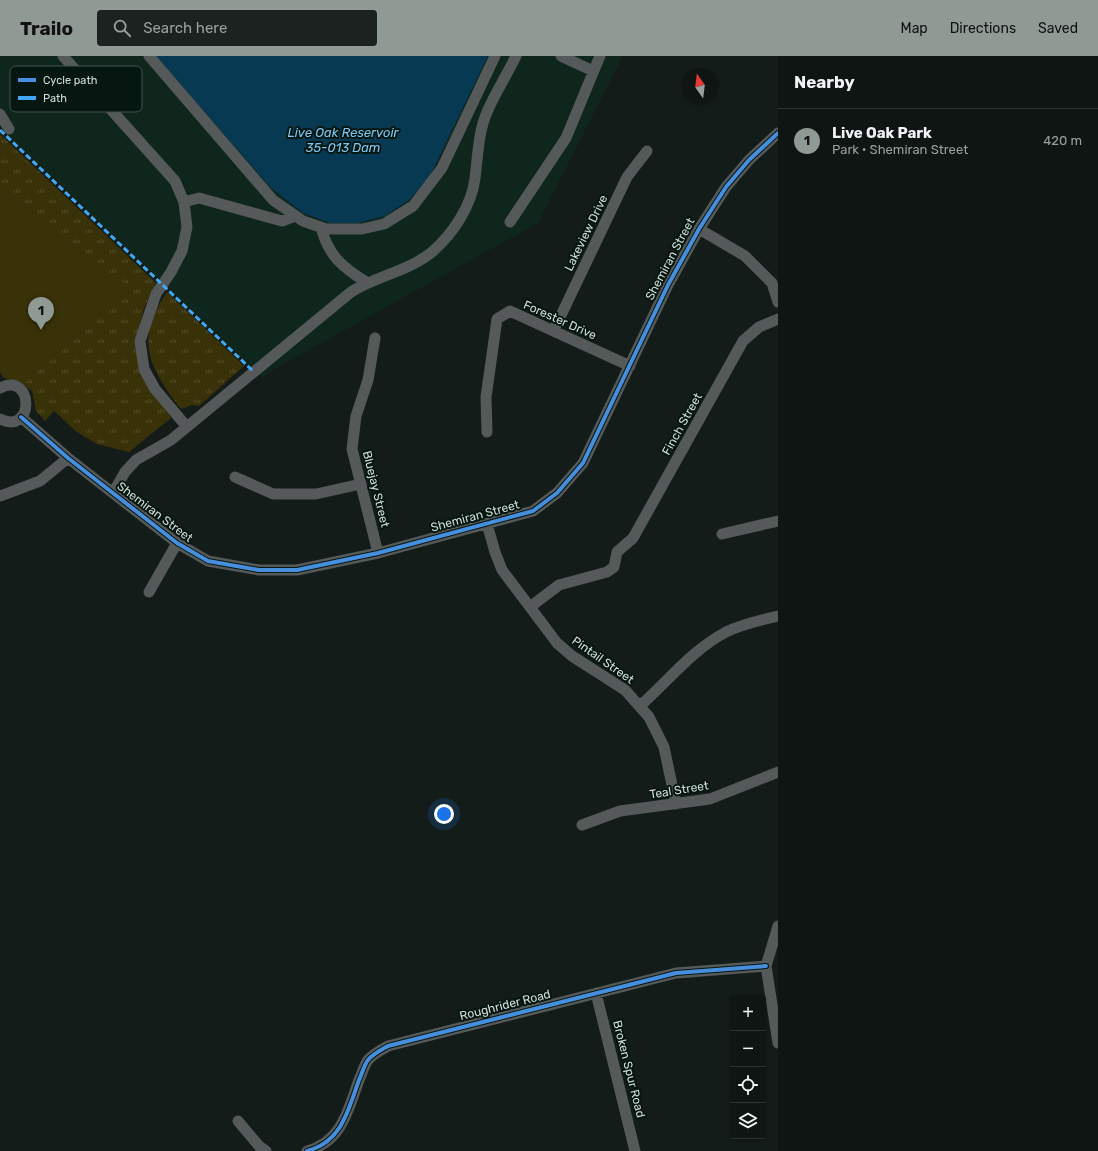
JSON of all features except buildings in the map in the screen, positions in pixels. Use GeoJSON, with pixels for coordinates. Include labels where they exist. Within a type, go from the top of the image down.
{"type":"FeatureCollection","features":[{"type":"Feature","properties":{"kind":"street"},"geometry":{"type":"LineString","coordinates":[[64,56],[73,66]]}},
{"type":"Feature","properties":{"kind":"street"},"geometry":{"type":"LineString","coordinates":[[149,56],[273,200],[303,221],[326,229],[362,229],[384,224],[413,206],[442,168],[495,56]]}},
{"type":"Feature","properties":{"kind":"street"},"geometry":{"type":"LineString","coordinates":[[113,493],[125,472],[136,460],[171,440],[350,292],[366,282],[413,263],[431,252],[456,226],[475,180],[480,135],[486,112],[516,56]]}},
{"type":"Feature","properties":{"kind":"street"},"geometry":{"type":"LineString","coordinates":[[561,56],[593,71]]}},
{"type":"Feature","properties":{"kind":"street"},"geometry":{"type":"LineString","coordinates":[[510,222],[566,138],[600,56]]}},
{"type":"Feature","properties":{"kind":"street"},"geometry":{"type":"LineString","coordinates":[[114,112],[175,181],[184,202],[187,227],[182,251],[156,294],[140,341],[144,369],[155,389],[187,427]]}},
{"type":"Feature","properties":{"kind":"street"},"geometry":{"type":"LineString","coordinates":[[0,114],[9,129]]}},
{"type":"Feature","properties":{"kind":"street","name":"Shemiran Street"},"geometry":{"type":"LineString","coordinates":[[21,417],[68,458],[176,543],[208,561],[259,570],[297,570],[378,553],[533,510],[557,492],[583,463],[668,285],[699,229],[726,187],[749,160],[778,134]]}},
{"type":"Feature","properties":{"kind":"street","name":"Lakeview Drive"},"geometry":{"type":"LineString","coordinates":[[554,330],[627,177],[647,151]]}},
{"type":"Feature","properties":{"kind":"street"},"geometry":{"type":"LineString","coordinates":[[184,202],[199,198],[282,221],[295,216]]}},
{"type":"Feature","properties":{"kind":"street"},"geometry":{"type":"LineString","coordinates":[[321,227],[330,253],[345,267],[366,282]]}},
{"type":"Feature","properties":{"kind":"street"},"geometry":{"type":"LineString","coordinates":[[699,229],[745,256],[772,283],[778,302]]}},
{"type":"Feature","properties":{"kind":"street","name":"Forester Drive"},"geometry":{"type":"LineString","coordinates":[[486,432],[486,397],[497,319],[510,311],[630,366]]}},
{"type":"Feature","properties":{"kind":"street","name":"Finch Street"},"geometry":{"type":"LineString","coordinates":[[530,607],[559,585],[611,570],[615,564],[617,552],[633,538],[744,341],[759,327],[778,319]]}},
{"type":"Feature","properties":{"kind":"street","name":"Bluejay Street"},"geometry":{"type":"LineString","coordinates":[[375,338],[368,380],[356,416],[352,449],[378,553]]}},
{"type":"Feature","properties":{"kind":"street"},"geometry":{"type":"LineString","coordinates":[[0,388],[14,386],[23,392],[27,403],[21,417],[14,421],[8,422],[0,419]]}},
{"type":"Feature","properties":{"kind":"street"},"geometry":{"type":"LineString","coordinates":[[0,496],[40,481],[68,458]]}},
{"type":"Feature","properties":{"kind":"street"},"geometry":{"type":"LineString","coordinates":[[235,477],[272,494],[316,494],[361,484]]}},
{"type":"Feature","properties":{"kind":"street"},"geometry":{"type":"LineString","coordinates":[[722,534],[778,521]]}},
{"type":"Feature","properties":{"kind":"street","name":"Pintail Street"},"geometry":{"type":"LineString","coordinates":[[487,524],[502,570],[557,643],[572,656],[625,690],[640,706],[658,733],[664,747],[676,804]]}},
{"type":"Feature","properties":{"kind":"street"},"geometry":{"type":"LineString","coordinates":[[149,592],[176,543]]}},
{"type":"Feature","properties":{"kind":"street"},"geometry":{"type":"LineString","coordinates":[[640,706],[695,652],[739,627],[778,616]]}},
{"type":"Feature","properties":{"kind":"street","name":"Teal Street"},"geometry":{"type":"LineString","coordinates":[[582,825],[620,811],[710,799],[778,772]]}},
{"type":"Feature","properties":{"kind":"street"},"geometry":{"type":"LineString","coordinates":[[778,926],[766,966],[778,1043]]}},
{"type":"Feature","properties":{"kind":"street","name":"Roughrider Road"},"geometry":{"type":"LineString","coordinates":[[316,1150],[331,1139],[341,1128],[352,1105],[367,1060],[388,1046],[459,1026],[676,973],[766,966]]}},
{"type":"Feature","properties":{"kind":"street","name":"Broken Spur Road"},"geometry":{"type":"LineString","coordinates":[[596,993],[635,1151]]}},
{"type":"Feature","properties":{"kind":"street"},"geometry":{"type":"LineString","coordinates":[[238,1121],[258,1146],[266,1151]]}},
{"type":"Feature","properties":{"kind":"shaded area"},"geometry":{"type":"Polygon","coordinates":[[[0,56],[156,56],[271,188],[303,213],[330,223],[358,223],[385,216],[409,200],[429,178],[488,56],[623,56],[538,223],[271,371],[263,378],[0,127],[0,56]]]}},
{"type":"Feature","properties":{"kind":"green space"},"geometry":{"type":"Polygon","coordinates":[[[0,134],[156,283],[144,308],[138,332],[141,373],[171,418],[129,452],[97,444],[77,432],[54,411],[45,421],[36,411],[32,391],[23,384],[128,287],[0,194],[0,134]]]}},
{"type":"Feature","properties":{"kind":"green space"},"geometry":{"type":"Polygon","coordinates":[[[0,194],[129,287],[23,384],[4,378],[0,373],[0,194]]]}},
{"type":"Feature","properties":{"kind":"green space"},"geometry":{"type":"Polygon","coordinates":[[[167,292],[244,366],[199,406],[192,405],[181,409],[161,380],[154,366],[150,353],[148,339],[151,325],[157,309],[167,292]]]}},
{"type":"Feature","properties":{"kind":"water","name":"Live Oak Reservoir 35-013 Dam"},"geometry":{"type":"Polygon","coordinates":[[[156,56],[488,56],[429,178],[409,200],[385,216],[358,223],[330,223],[303,213],[271,188],[156,56]]]}},
{"type":"Feature","properties":{"kind":"marked path"},"geometry":{"type":"LineString","coordinates":[[0,130],[254,372]]}},
{"type":"Feature","properties":{"kind":"cycle path"},"geometry":{"type":"LineString","coordinates":[[21,417],[68,458],[177,543],[208,561],[259,570],[297,570],[378,553],[533,511],[557,493],[583,463],[668,285],[699,229],[726,187],[749,160],[778,133]]}},
{"type":"Feature","properties":{"kind":"cycle path"},"geometry":{"type":"LineString","coordinates":[[307,1151],[319,1147],[336,1132],[347,1113],[367,1062],[375,1054],[388,1046],[676,973],[766,966]]}},
{"type":"Feature","properties":{"kind":"place","name":"Live Oak Park"},"geometry":{"type":"Point","coordinates":[41,330]}}]}
